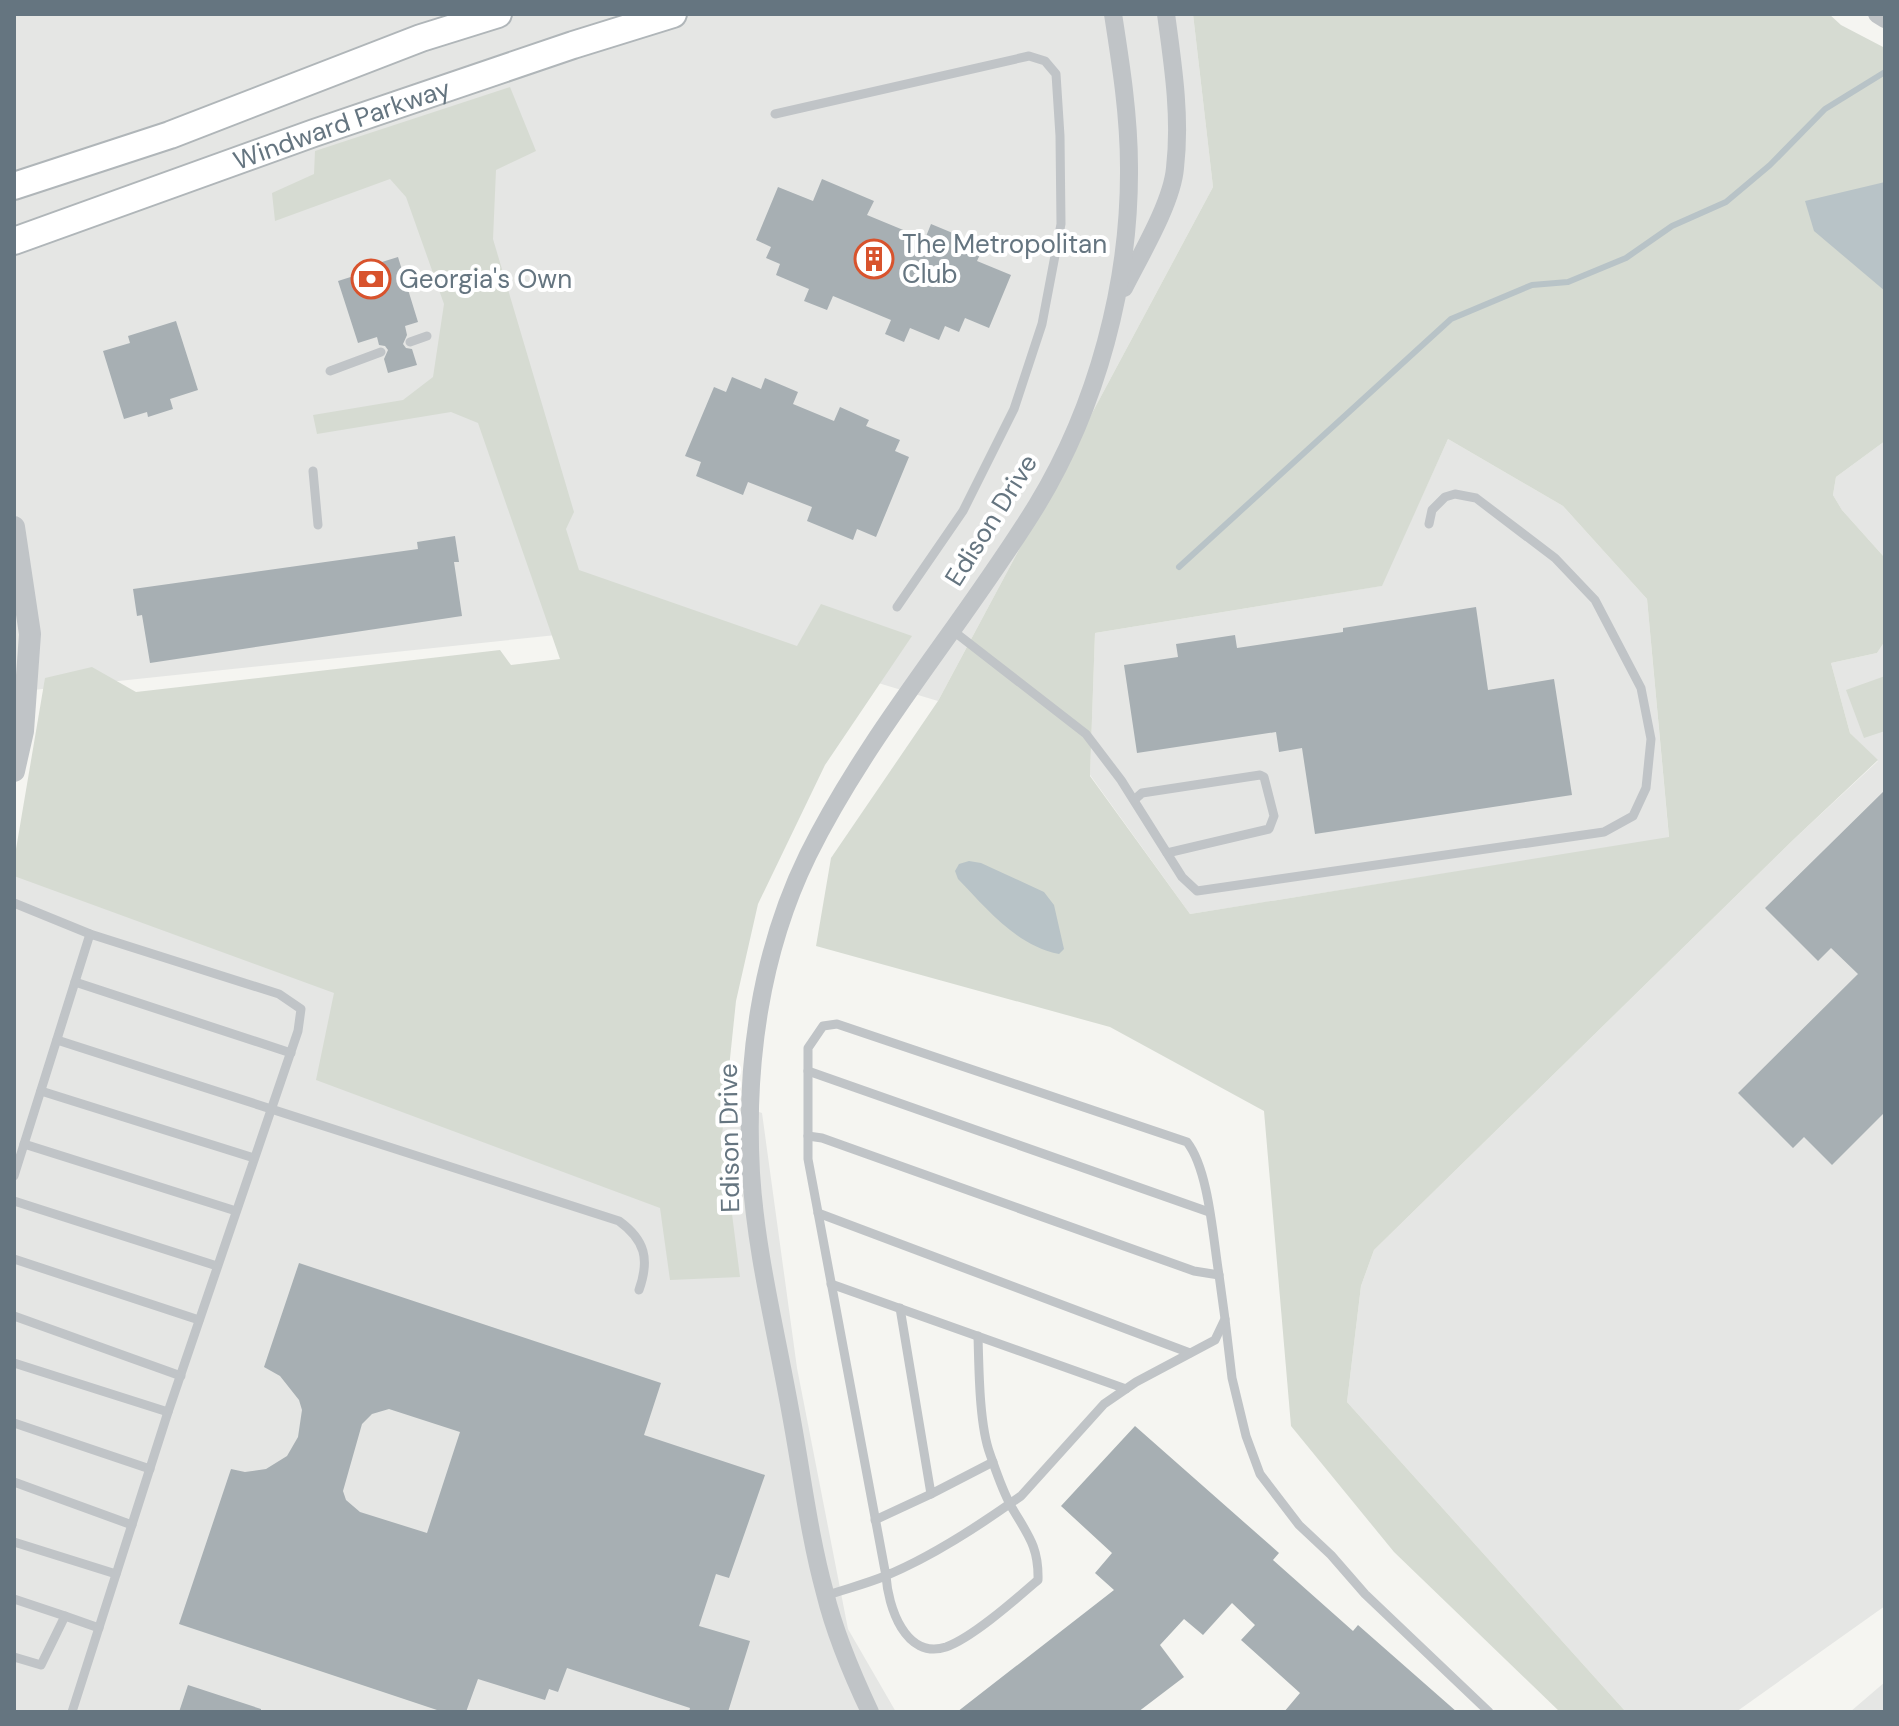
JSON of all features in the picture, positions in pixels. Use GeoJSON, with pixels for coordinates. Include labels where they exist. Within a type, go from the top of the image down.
{"type":"FeatureCollection","features":[{"type":"Feature","properties":{"kind":"main road","name":"Windward Parkway"},"geometry":{"type":"LineString","coordinates":[[14,186],[170,135],[421,38],[498,14]]}},
{"type":"Feature","properties":{"kind":"main road","name":"Windward Parkway"},"geometry":{"type":"LineString","coordinates":[[14,241],[372,114],[673,14]]}},
{"type":"Feature","properties":{"kind":"street","name":"Edison Drive"},"geometry":{"type":"LineString","coordinates":[[870,1712],[846,1659],[825,1596],[760,1245],[751,1177],[749,1124],[753,1045],[765,980],[779,930],[808,856],[849,781],[1038,504],[1074,433],[1101,359],[1123,260],[1129,170],[1125,91],[1113,14]]}},
{"type":"Feature","properties":{"kind":"street","name":"Edison Drive"},"geometry":{"type":"LineString","coordinates":[[1115,304],[1155,227],[1175,171],[1176,86],[1166,14]]}},
{"type":"Feature","properties":{"kind":"street"},"geometry":{"type":"LineString","coordinates":[[1877,14],[1885,19]]}},
{"type":"Feature","properties":{"kind":"street"},"geometry":{"type":"LineString","coordinates":[[14,527],[30,634],[23,731],[14,771]]}},
{"type":"Feature","properties":{"kind":"lane"},"geometry":{"type":"LineString","coordinates":[[775,114],[1029,56],[1045,61],[1056,74],[1061,224],[1042,324],[1014,409],[963,511],[897,607]]}},
{"type":"Feature","properties":{"kind":"lane"},"geometry":{"type":"LineString","coordinates":[[410,342],[427,336]]}},
{"type":"Feature","properties":{"kind":"lane"},"geometry":{"type":"LineString","coordinates":[[330,371],[381,352]]}},
{"type":"Feature","properties":{"kind":"lane"},"geometry":{"type":"LineString","coordinates":[[313,471],[318,525]]}},
{"type":"Feature","properties":{"kind":"lane"},"geometry":{"type":"LineString","coordinates":[[952,630],[1086,734],[1134,800],[1182,877],[1197,891],[1604,832],[1633,816],[1646,788],[1651,739],[1641,688],[1595,600],[1555,558],[1476,498],[1455,494],[1445,497],[1432,510],[1429,524]]}},
{"type":"Feature","properties":{"kind":"lane"},"geometry":{"type":"LineString","coordinates":[[1134,800],[1142,793],[1260,775],[1264,777],[1274,816],[1269,829],[1167,853]]}},
{"type":"Feature","properties":{"kind":"lane"},"geometry":{"type":"LineString","coordinates":[[14,903],[90,934],[279,994],[301,1009],[291,1053],[168,1412],[72,1712]]}},
{"type":"Feature","properties":{"kind":"lane"},"geometry":{"type":"LineString","coordinates":[[14,1176],[90,934]]}},
{"type":"Feature","properties":{"kind":"lane"},"geometry":{"type":"LineString","coordinates":[[75,982],[291,1053]]}},
{"type":"Feature","properties":{"kind":"lane"},"geometry":{"type":"LineString","coordinates":[[978,1336],[988,1451],[1010,1503],[1033,1539],[1038,1580],[962,1639],[944,1648],[921,1646],[901,1628],[891,1611],[808,1159],[808,1048],[823,1026],[837,1024],[1187,1142],[1196,1154],[1209,1212],[1232,1378],[1246,1436],[1260,1474],[1299,1525],[1365,1594],[1489,1712]]}},
{"type":"Feature","properties":{"kind":"lane"},"geometry":{"type":"LineString","coordinates":[[57,1040],[619,1221],[636,1234],[645,1255],[644,1276],[639,1290]]}},
{"type":"Feature","properties":{"kind":"lane"},"geometry":{"type":"LineString","coordinates":[[808,1071],[1209,1212]]}},
{"type":"Feature","properties":{"kind":"lane"},"geometry":{"type":"LineString","coordinates":[[41,1091],[254,1158]]}},
{"type":"Feature","properties":{"kind":"lane"},"geometry":{"type":"LineString","coordinates":[[808,1136],[822,1138],[1194,1271],[1219,1275]]}},
{"type":"Feature","properties":{"kind":"lane"},"geometry":{"type":"LineString","coordinates":[[24,1144],[236,1211]]}},
{"type":"Feature","properties":{"kind":"lane"},"geometry":{"type":"LineString","coordinates":[[14,1201],[217,1266]]}},
{"type":"Feature","properties":{"kind":"lane"},"geometry":{"type":"LineString","coordinates":[[818,1213],[1190,1353]]}},
{"type":"Feature","properties":{"kind":"lane"},"geometry":{"type":"LineString","coordinates":[[14,1259],[199,1320]]}},
{"type":"Feature","properties":{"kind":"lane"},"geometry":{"type":"LineString","coordinates":[[831,1284],[1126,1389]]}},
{"type":"Feature","properties":{"kind":"lane"},"geometry":{"type":"LineString","coordinates":[[900,1308],[931,1494]]}},
{"type":"Feature","properties":{"kind":"lane"},"geometry":{"type":"LineString","coordinates":[[14,1316],[181,1376]]}},
{"type":"Feature","properties":{"kind":"lane"},"geometry":{"type":"LineString","coordinates":[[825,1596],[886,1576],[979,1526],[1021,1496],[1104,1404],[1215,1340],[1225,1319]]}},
{"type":"Feature","properties":{"kind":"lane"},"geometry":{"type":"LineString","coordinates":[[14,1363],[168,1412]]}},
{"type":"Feature","properties":{"kind":"lane"},"geometry":{"type":"LineString","coordinates":[[14,1423],[150,1469]]}},
{"type":"Feature","properties":{"kind":"lane"},"geometry":{"type":"LineString","coordinates":[[875,1520],[993,1462]]}},
{"type":"Feature","properties":{"kind":"lane"},"geometry":{"type":"LineString","coordinates":[[14,1482],[132,1525]]}},
{"type":"Feature","properties":{"kind":"lane"},"geometry":{"type":"LineString","coordinates":[[14,1542],[116,1574]]}},
{"type":"Feature","properties":{"kind":"lane"},"geometry":{"type":"LineString","coordinates":[[14,1599],[99,1628]]}},
{"type":"Feature","properties":{"kind":"lane"},"geometry":{"type":"LineString","coordinates":[[14,1657],[41,1665],[65,1616]]}},
{"type":"Feature","properties":{"kind":"shaded area"},"geometry":{"type":"Polygon","coordinates":[[[14,14],[1193,14],[1213,187],[938,701],[572,591],[566,634],[14,692],[14,14]]]}},
{"type":"Feature","properties":{"kind":"shaded area"},"geometry":{"type":"Polygon","coordinates":[[[1193,14],[1829,14],[1841,25],[1885,48],[1885,441],[1836,477],[1833,495],[1842,510],[1885,558],[1885,641],[1877,653],[1831,663],[1850,733],[1878,760],[1374,1250],[1361,1286],[1347,1402],[1626,1712],[1560,1712],[1394,1552],[1291,1426],[1264,1111],[1110,1027],[816,946],[831,858],[938,701],[1213,187],[1193,14]],[[1448,439],[1382,586],[1095,633],[1090,776],[1190,914],[1669,837],[1647,599],[1563,506],[1448,439]]]}},
{"type":"Feature","properties":{"kind":"shaded area"},"geometry":{"type":"Polygon","coordinates":[[[510,87],[536,151],[496,170],[493,239],[574,512],[566,529],[579,570],[797,646],[821,604],[912,636],[825,765],[758,904],[736,1001],[722,1135],[740,1277],[670,1280],[660,1208],[316,1080],[334,993],[14,876],[45,678],[92,667],[136,692],[500,650],[511,665],[560,659],[478,423],[451,412],[317,434],[313,415],[403,400],[433,377],[444,304],[406,197],[390,179],[275,221],[272,193],[314,174],[315,151],[510,87]]]}},
{"type":"Feature","properties":{"kind":"shaded area"},"geometry":{"type":"Polygon","coordinates":[[[1885,182],[1885,291],[1814,231],[1805,201],[1885,182]]]}},
{"type":"Feature","properties":{"kind":"shaded area"},"geometry":{"type":"Polygon","coordinates":[[[1448,439],[1563,506],[1647,599],[1669,838],[1190,914],[1090,775],[1095,633],[1381,586],[1448,439]]]}},
{"type":"Feature","properties":{"kind":"shaded area"},"geometry":{"type":"Polygon","coordinates":[[[1885,441],[1885,558],[1842,510],[1833,495],[1836,477],[1885,441]]]}},
{"type":"Feature","properties":{"kind":"shaded area"},"geometry":{"type":"Polygon","coordinates":[[[1885,641],[1885,1606],[1736,1712],[1626,1712],[1347,1402],[1361,1286],[1374,1250],[1792,841],[1878,761],[1850,733],[1831,663],[1877,653],[1885,641]]]}},
{"type":"Feature","properties":{"kind":"shaded area"},"geometry":{"type":"Polygon","coordinates":[[[1885,676],[1885,731],[1864,738],[1846,690],[1885,676]]]}},
{"type":"Feature","properties":{"kind":"shaded area"},"geometry":{"type":"Polygon","coordinates":[[[14,859],[762,1113],[797,1368],[848,1629],[896,1712],[14,1712],[14,859]]]}},
{"type":"Feature","properties":{"kind":"shaded area"},"geometry":{"type":"Polygon","coordinates":[[[969,861],[981,863],[1044,892],[1054,905],[1064,949],[1059,954],[1044,950],[1016,935],[992,914],[958,879],[955,871],[959,864],[969,861]]]}},
{"type":"Feature","properties":{"kind":"shaded area"},"geometry":{"type":"Polygon","coordinates":[[[1885,1682],[1885,1712],[1850,1712],[1885,1682]]]}},
{"type":"Feature","properties":{"kind":"building","name":"The Metropolitan Club"},"geometry":{"type":"Polygon","coordinates":[[[822,179],[874,201],[867,215],[925,239],[931,224],[984,246],[977,261],[1011,275],[989,328],[965,318],[959,332],[945,326],[939,340],[910,328],[904,342],[885,334],[891,320],[833,296],[827,310],[804,301],[809,289],[776,275],[780,264],[766,258],[771,247],[756,240],[778,187],[813,201],[822,179]]]}},
{"type":"Feature","properties":{"kind":"building"},"geometry":{"type":"Polygon","coordinates":[[[398,257],[418,322],[405,326],[407,335],[403,344],[412,349],[417,365],[388,373],[384,359],[388,350],[379,345],[377,337],[358,343],[338,281],[357,275],[356,270],[398,257]]]}},
{"type":"Feature","properties":{"kind":"building"},"geometry":{"type":"Polygon","coordinates":[[[176,321],[198,390],[170,399],[173,409],[148,417],[147,412],[124,419],[103,351],[130,343],[128,336],[176,321]]]}},
{"type":"Feature","properties":{"kind":"building"},"geometry":{"type":"Polygon","coordinates":[[[732,377],[761,389],[765,378],[798,392],[793,404],[834,421],[840,407],[869,420],[866,426],[900,440],[895,451],[909,457],[876,537],[857,529],[853,540],[807,521],[812,507],[748,482],[743,495],[696,476],[701,462],[685,456],[714,387],[726,392],[732,377]]]}},
{"type":"Feature","properties":{"kind":"building"},"geometry":{"type":"Polygon","coordinates":[[[455,536],[459,562],[454,562],[462,616],[150,663],[142,615],[137,616],[133,589],[418,549],[417,542],[455,536]]]}},
{"type":"Feature","properties":{"kind":"building"},"geometry":{"type":"Polygon","coordinates":[[[1476,607],[1488,690],[1554,679],[1572,795],[1315,834],[1302,748],[1279,752],[1276,732],[1137,753],[1124,665],[1178,657],[1176,644],[1235,635],[1237,648],[1476,607]]]}},
{"type":"Feature","properties":{"kind":"building"},"geometry":{"type":"Polygon","coordinates":[[[1885,790],[1885,1112],[1832,1165],[1804,1137],[1793,1148],[1738,1093],[1858,974],[1831,948],[1818,961],[1765,908],[1885,790]]]}},
{"type":"Feature","properties":{"kind":"building"},"geometry":{"type":"Polygon","coordinates":[[[299,1263],[661,1383],[644,1435],[765,1475],[729,1578],[716,1574],[699,1626],[750,1641],[728,1712],[689,1712],[690,1708],[567,1668],[558,1692],[549,1689],[545,1700],[478,1679],[466,1712],[443,1712],[179,1624],[231,1469],[245,1472],[266,1469],[287,1456],[298,1437],[302,1410],[299,1400],[280,1376],[264,1367],[299,1263]],[[389,1409],[372,1414],[362,1424],[343,1491],[346,1500],[360,1512],[427,1533],[460,1432],[389,1409]]]}},
{"type":"Feature","properties":{"kind":"building"},"geometry":{"type":"Polygon","coordinates":[[[1135,1426],[1279,1553],[1273,1560],[1353,1631],[1358,1625],[1457,1712],[1284,1712],[1300,1693],[1241,1640],[1255,1625],[1232,1603],[1203,1635],[1184,1619],[1160,1645],[1184,1677],[1138,1712],[957,1712],[1114,1590],[1095,1573],[1112,1553],[1061,1506],[1135,1426]]]}},
{"type":"Feature","properties":{"kind":"building"},"geometry":{"type":"Polygon","coordinates":[[[188,1685],[261,1709],[261,1712],[179,1712],[188,1685]]]}},
{"type":"Feature","properties":{"kind":"waterway"},"geometry":{"type":"LineString","coordinates":[[1179,567],[1451,319],[1532,285],[1568,282],[1626,258],[1672,226],[1726,202],[1770,165],[1825,109],[1885,72]]}},
{"type":"Feature","properties":{"kind":"place","name":"The Metropolitan Club"},"geometry":{"type":"Point","coordinates":[874,259]}},
{"type":"Feature","properties":{"kind":"place","name":"Georgia's Own"},"geometry":{"type":"Point","coordinates":[371,279]}}]}
